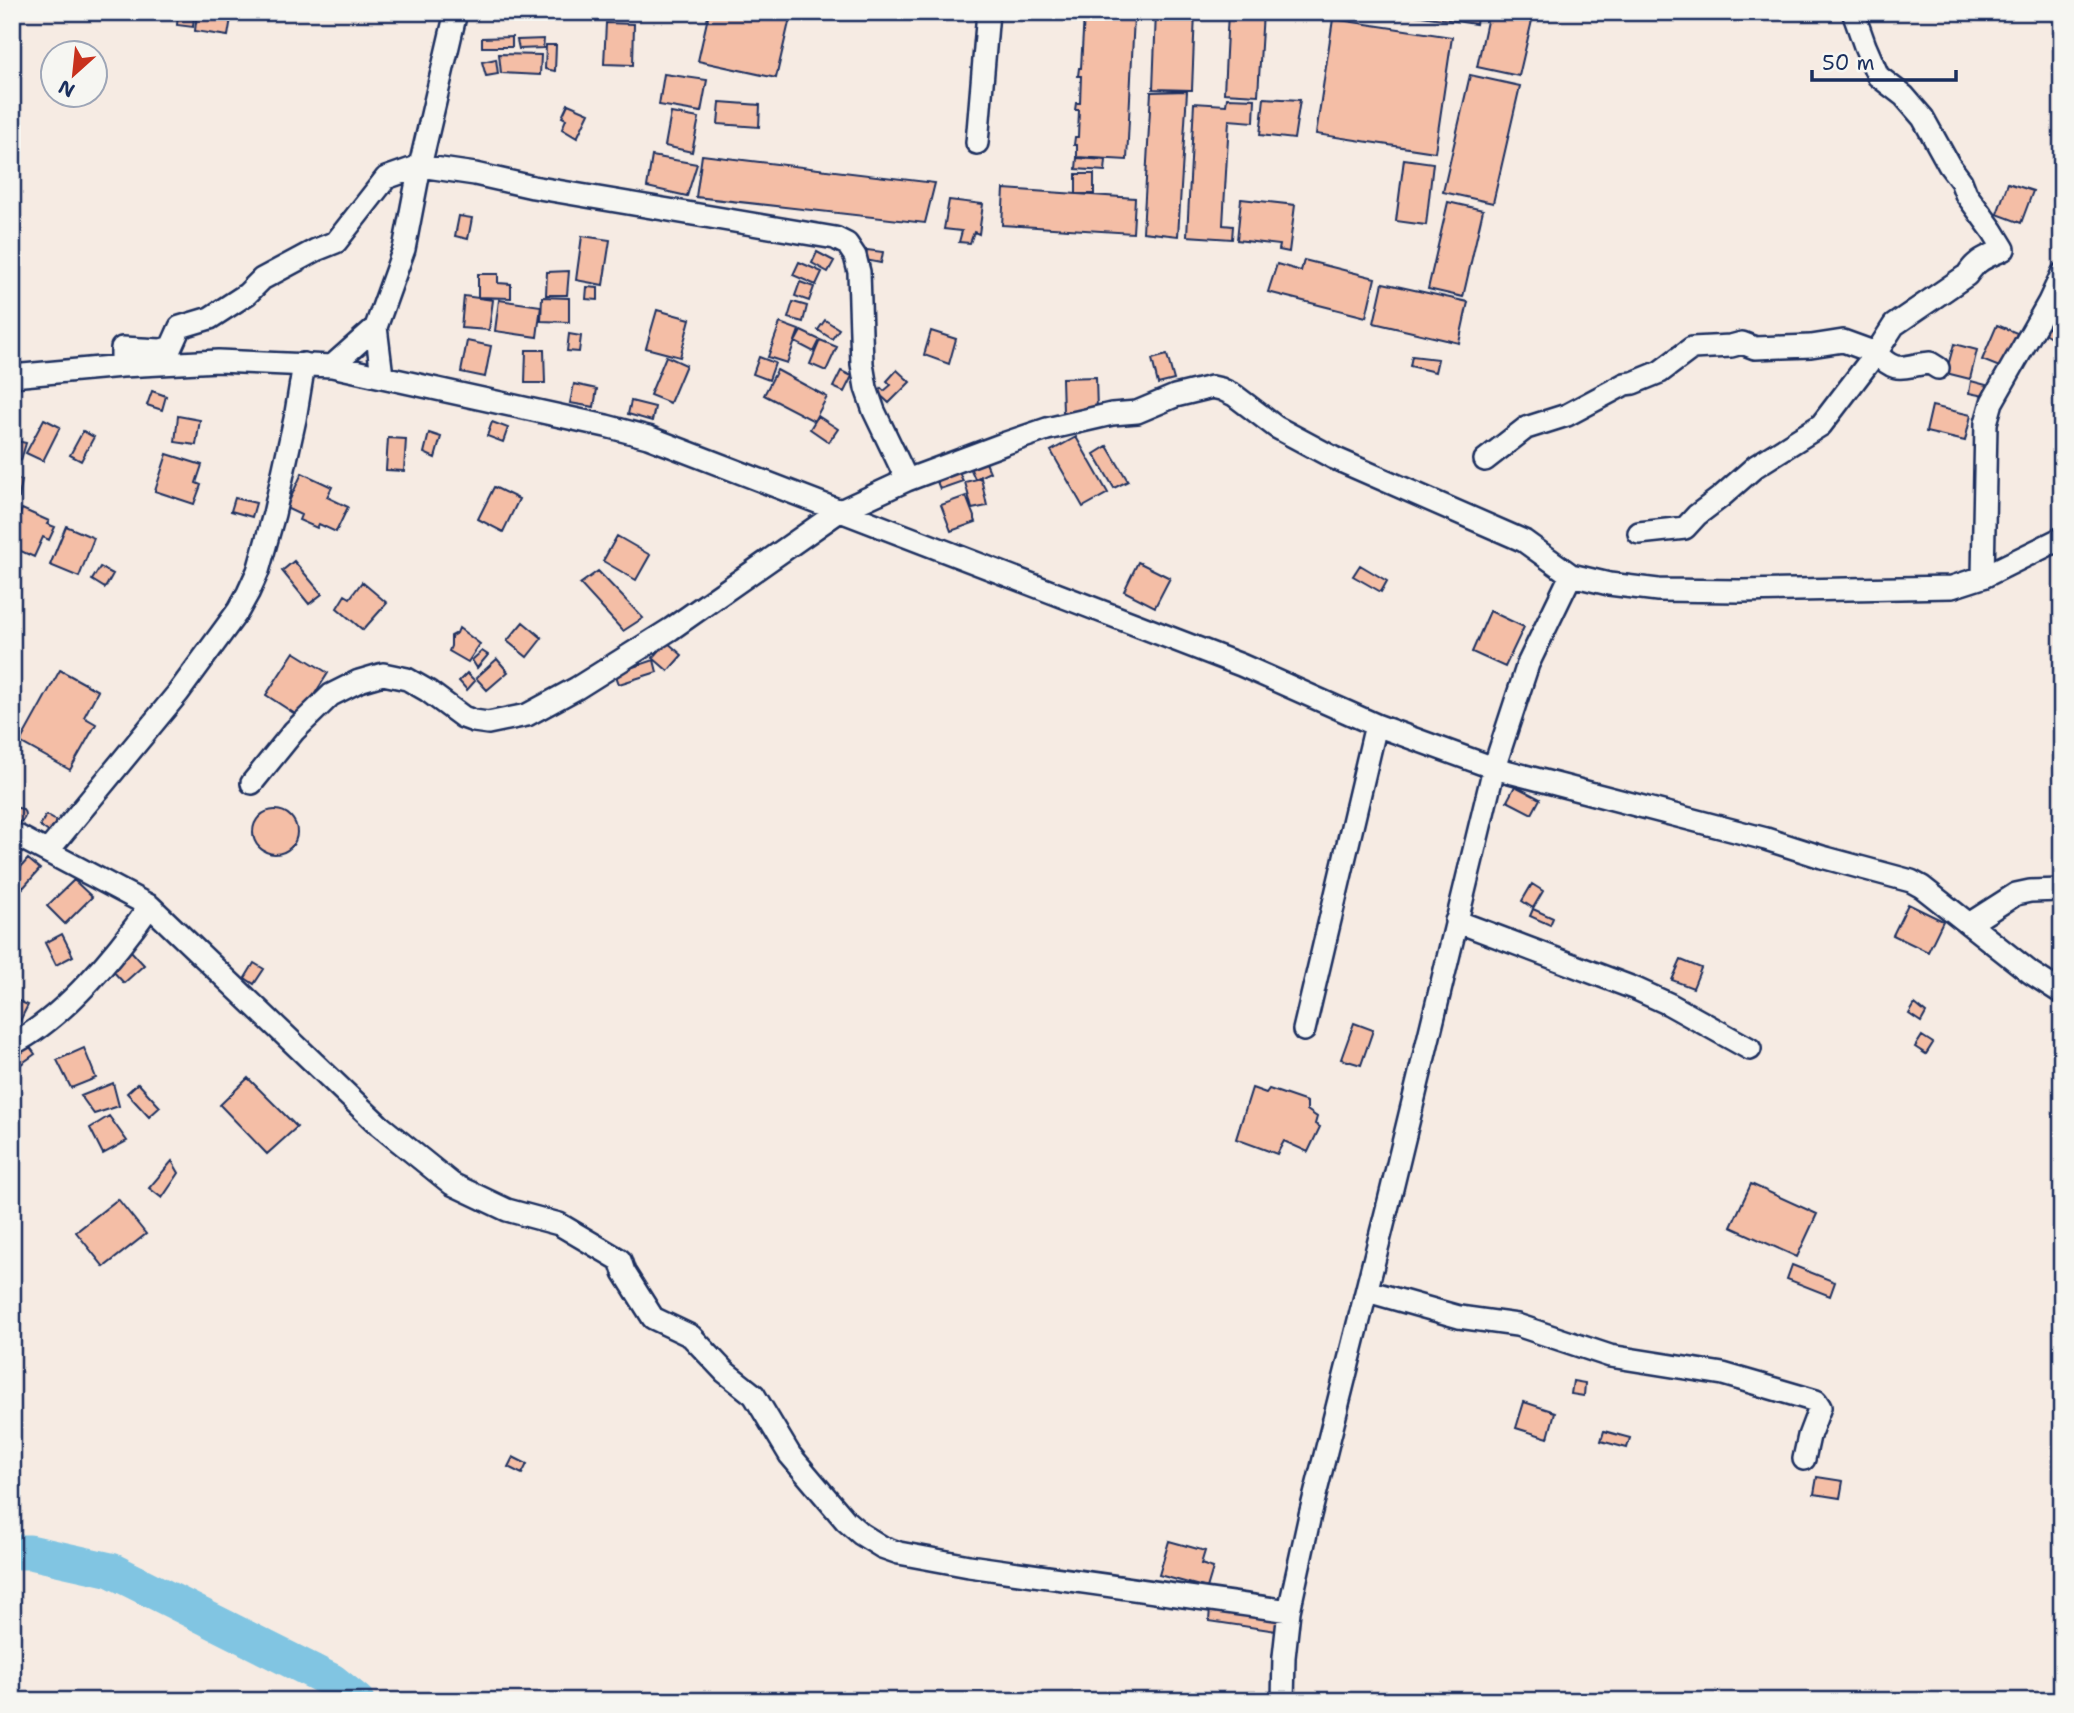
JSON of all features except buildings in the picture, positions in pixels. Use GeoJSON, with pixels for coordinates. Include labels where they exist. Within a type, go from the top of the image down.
{"type":"FeatureCollection","features":[{"type":"Feature","properties":{"kind":"street"},"geometry":{"type":"LineString","coordinates":[[382,376],[376,327],[404,249],[420,166],[456,12]]}},
{"type":"Feature","properties":{"kind":"street"},"geometry":{"type":"LineString","coordinates":[[977,143],[988,12]]}},
{"type":"Feature","properties":{"kind":"street"},"geometry":{"type":"LineString","coordinates":[[1639,533],[1685,528],[1756,466],[1821,425],[1894,326],[1967,275],[1974,264],[1987,255],[2004,249],[1966,194],[1923,118],[1904,96],[1878,76],[1853,12]]}},
{"type":"Feature","properties":{"kind":"street"},"geometry":{"type":"LineString","coordinates":[[122,366],[122,348],[161,350],[172,346],[180,327],[210,318],[247,293],[262,279],[336,242],[386,178],[420,166],[835,238],[847,244],[855,256],[859,272],[862,364],[866,388],[907,480]]}},
{"type":"Feature","properties":{"kind":"street"},"geometry":{"type":"LineString","coordinates":[[1983,577],[1988,413],[2062,274]]}},
{"type":"Feature","properties":{"kind":"street"},"geometry":{"type":"LineString","coordinates":[[332,366],[376,327]]}},
{"type":"Feature","properties":{"kind":"street"},"geometry":{"type":"LineString","coordinates":[[1485,460],[1526,428],[1567,415],[1625,384],[1660,372],[1692,348],[1742,343],[1755,348],[1811,346],[1843,341],[1876,353],[1895,368],[1930,363],[1938,368]]}},
{"type":"Feature","properties":{"kind":"street"},"geometry":{"type":"LineString","coordinates":[[12,376],[218,361],[332,366],[648,438],[1241,665],[1376,725],[1494,768],[1896,876],[1922,887],[2031,973],[2062,993]]}},
{"type":"Feature","properties":{"kind":"street"},"geometry":{"type":"LineString","coordinates":[[48,851],[178,693],[243,602],[258,571],[274,514],[304,364]]}},
{"type":"Feature","properties":{"kind":"street"},"geometry":{"type":"LineString","coordinates":[[252,783],[294,731],[331,695],[359,681],[383,674],[407,679],[463,717],[474,721],[488,723],[527,715],[577,688],[671,629],[838,512],[907,480],[1047,429],[1112,414],[1137,412],[1175,396],[1212,387],[1234,395],[1265,421],[1334,458],[1524,541],[1571,575],[1609,584],[1658,590],[1741,592],[1952,587],[1983,577],[2062,538]]}},
{"type":"Feature","properties":{"kind":"street"},"geometry":{"type":"LineString","coordinates":[[1283,1701],[1289,1611],[1310,1515],[1494,768],[1528,664],[1571,575]]}},
{"type":"Feature","properties":{"kind":"street"},"geometry":{"type":"LineString","coordinates":[[1304,1030],[1376,725]]}},
{"type":"Feature","properties":{"kind":"street"},"geometry":{"type":"LineString","coordinates":[[12,833],[150,906],[379,1125],[452,1184],[507,1210],[559,1224],[620,1260],[624,1272],[653,1318],[691,1336],[725,1372],[754,1395],[790,1455],[846,1521],[882,1547],[899,1553],[969,1566],[1289,1611]]}},
{"type":"Feature","properties":{"kind":"street"},"geometry":{"type":"LineString","coordinates":[[1969,924],[2016,894],[2062,890]]}},
{"type":"Feature","properties":{"kind":"street"},"geometry":{"type":"LineString","coordinates":[[12,1044],[29,1036],[65,1005],[122,944],[150,906]]}},
{"type":"Feature","properties":{"kind":"street"},"geometry":{"type":"LineString","coordinates":[[1456,921],[1636,989],[1750,1049]]}},
{"type":"Feature","properties":{"kind":"street"},"geometry":{"type":"LineString","coordinates":[[1367,1291],[1459,1317],[1517,1325],[1610,1356],[1723,1374],[1816,1401],[1820,1407],[1808,1436],[1804,1460]]}},
{"type":"Feature","properties":{"kind":"waterway"},"geometry":{"type":"LineString","coordinates":[[12,1552],[30,1552],[111,1570],[332,1681],[357,1701]]}}]}
